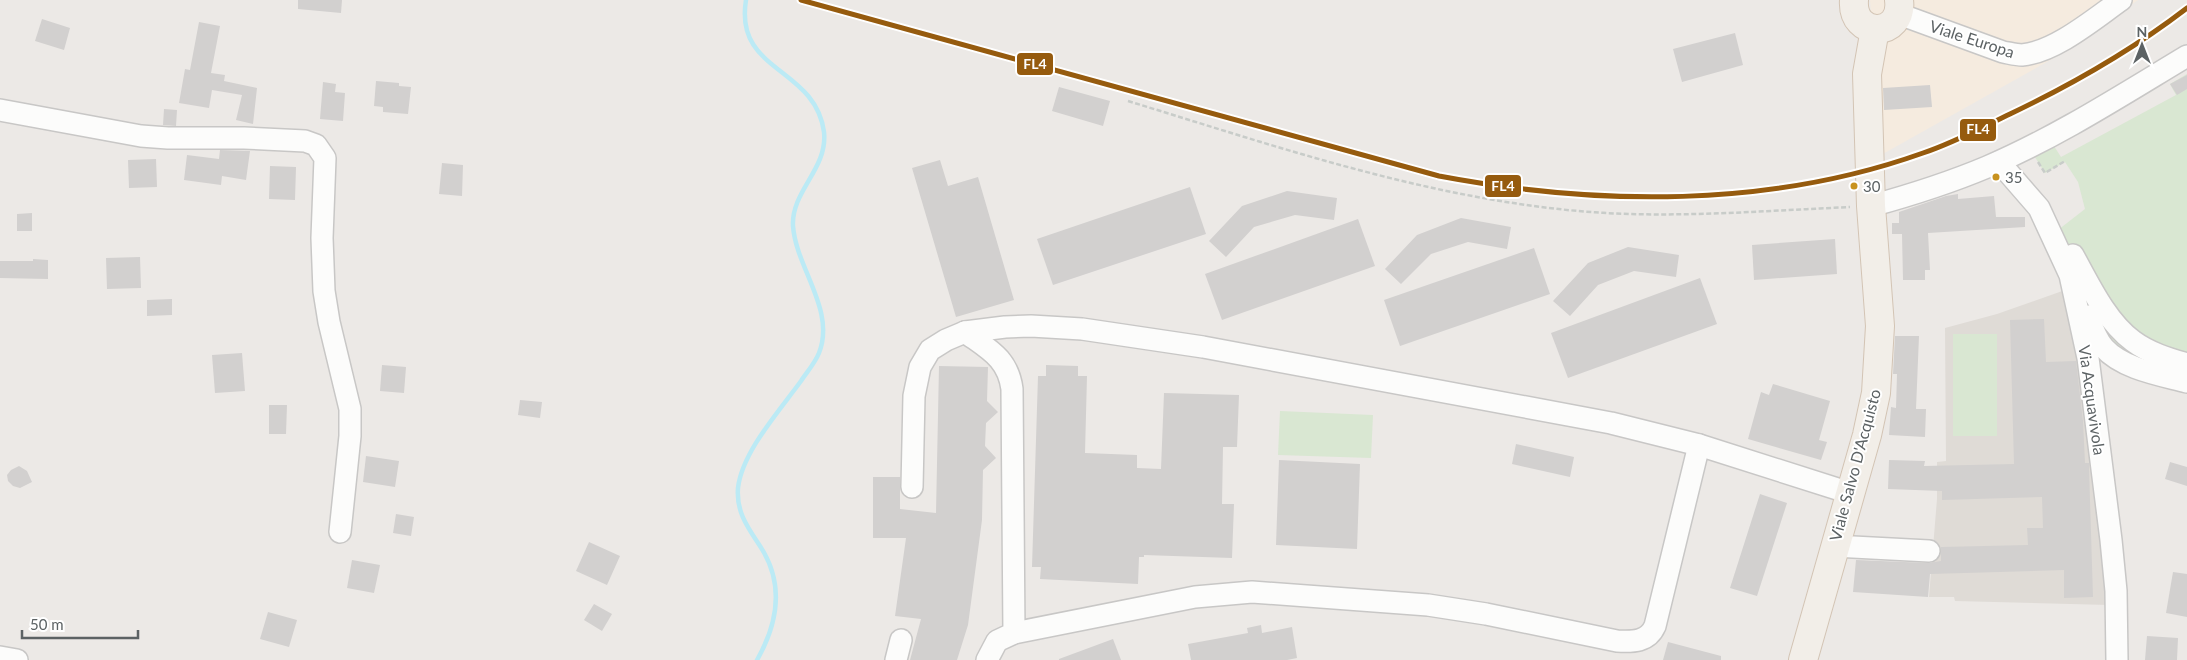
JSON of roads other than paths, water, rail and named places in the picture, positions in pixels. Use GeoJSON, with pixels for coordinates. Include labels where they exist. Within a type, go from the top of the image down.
{"type":"FeatureCollection","features":[{"type":"Feature","properties":{"kind":"main road"},"geometry":{"type":"LineString","coordinates":[[1854,0],[1855,15],[1859,21],[1865,26],[1875,29],[1890,25],[1899,7]]}},
{"type":"Feature","properties":{"kind":"main road","name":"Viale Salvo D'Acquisto"},"geometry":{"type":"LineString","coordinates":[[1803,660],[1871,416],[1879,359],[1880,326],[1871,206],[1866,74],[1875,29]]}},
{"type":"Feature","properties":{"kind":"street","name":"Viale Europa"},"geometry":{"type":"LineString","coordinates":[[1899,7],[2003,52],[2021,55],[2043,50],[2089,23],[2121,0]]}},
{"type":"Feature","properties":{"kind":"street"},"geometry":{"type":"LineString","coordinates":[[1871,206],[1942,185],[1999,162],[2089,114],[2187,56]]}},
{"type":"Feature","properties":{"kind":"street"},"geometry":{"type":"LineString","coordinates":[[0,110],[126,135],[168,138],[225,137],[305,141],[311,142],[320,149],[326,164],[322,238],[324,291],[329,322],[347,393],[350,419],[340,532]]}},
{"type":"Feature","properties":{"kind":"street","name":"Via Acquavivola"},"geometry":{"type":"LineString","coordinates":[[1999,162],[2039,208],[2070,275],[2088,358],[2111,540],[2116,591],[2117,660]]}},
{"type":"Feature","properties":{"kind":"street"},"geometry":{"type":"LineString","coordinates":[[2039,208],[2058,230],[2086,279],[2120,330],[2141,346],[2187,364]]}},
{"type":"Feature","properties":{"kind":"street"},"geometry":{"type":"LineString","coordinates":[[2070,275],[2094,330],[2107,350],[2131,365],[2187,382]]}},
{"type":"Feature","properties":{"kind":"street"},"geometry":{"type":"LineString","coordinates":[[912,487],[914,407],[920,367],[930,350],[946,340],[965,332],[1032,326],[1162,340],[1611,423],[1699,446],[1850,493]]}},
{"type":"Feature","properties":{"kind":"street"},"geometry":{"type":"LineString","coordinates":[[965,332],[1002,361],[1011,381],[1014,633]]}},
{"type":"Feature","properties":{"kind":"street"},"geometry":{"type":"LineString","coordinates":[[987,660],[997,641],[1014,633],[1194,597],[1252,592],[1428,605],[1486,614],[1618,641],[1638,641],[1649,636],[1655,626],[1699,446]]}},
{"type":"Feature","properties":{"kind":"street"},"geometry":{"type":"LineString","coordinates":[[1834,546],[1929,551]]}},
{"type":"Feature","properties":{"kind":"street"},"geometry":{"type":"LineString","coordinates":[[0,657],[17,660]]}},
{"type":"Feature","properties":{"kind":"waterway"},"geometry":{"type":"LineString","coordinates":[[746,0],[746,24],[752,42],[763,56],[806,94],[818,110],[824,132],[824,145],[821,157],[798,202],[794,213],[793,226],[801,258],[819,305],[823,321],[823,337],[819,353],[813,364],[754,446],[741,474],[738,488],[741,512],[747,526],[768,560],[776,589],[774,618],[770,632],[757,660]]}},
{"type":"Feature","properties":{"kind":"place","name":"35"},"geometry":{"type":"Point","coordinates":[1996,177]}},
{"type":"Feature","properties":{"kind":"place","name":"30"},"geometry":{"type":"Point","coordinates":[1854,186]}}]}
